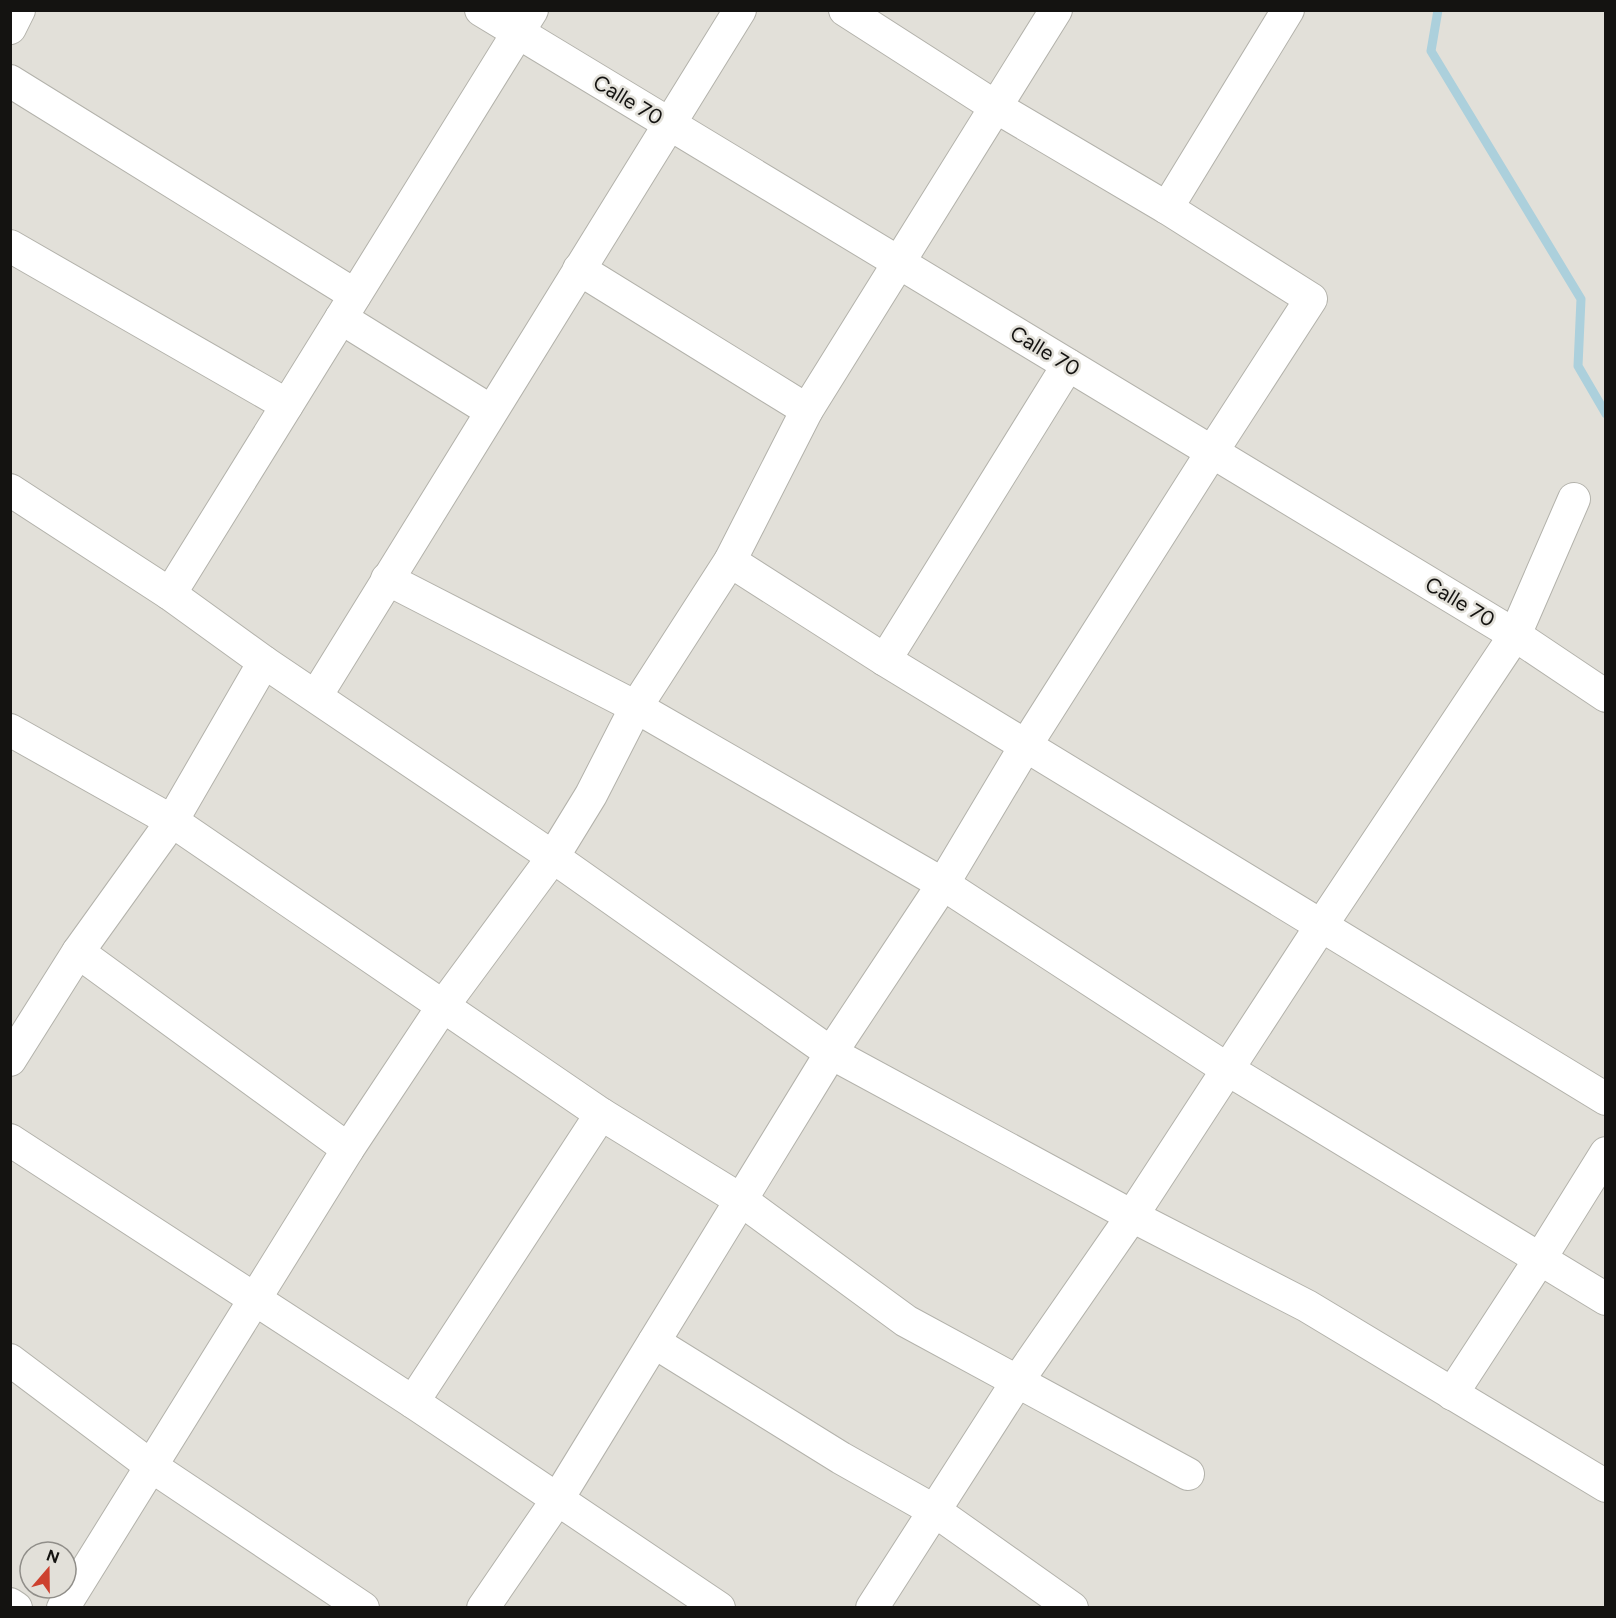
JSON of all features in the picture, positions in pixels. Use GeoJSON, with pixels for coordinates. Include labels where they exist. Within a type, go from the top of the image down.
{"type":"FeatureCollection","features":[{"type":"Feature","properties":{"kind":"street"},"geometry":{"type":"LineString","coordinates":[[10,28],[19,10]]}},
{"type":"Feature","properties":{"kind":"street","name":"Calle 70"},"geometry":{"type":"LineString","coordinates":[[481,10],[525,22],[669,124],[1515,635],[1605,696]]}},
{"type":"Feature","properties":{"kind":"street"},"geometry":{"type":"LineString","coordinates":[[316,696],[740,10]]}},
{"type":"Feature","properties":{"kind":"street"},"geometry":{"type":"LineString","coordinates":[[63,1608],[348,1149],[443,1006],[553,857],[591,795],[636,707],[730,561],[807,410],[1056,10]]}},
{"type":"Feature","properties":{"kind":"street"},"geometry":{"type":"LineString","coordinates":[[1167,208],[1288,10]]}},
{"type":"Feature","properties":{"kind":"street"},"geometry":{"type":"LineString","coordinates":[[483,1608],[557,1500],[831,1053],[943,884],[1026,745],[1311,299],[1167,208],[996,107],[850,12]]}},
{"type":"Feature","properties":{"kind":"street"},"geometry":{"type":"LineString","coordinates":[[170,594],[525,22]]}},
{"type":"Feature","properties":{"kind":"street"},"geometry":{"type":"LineString","coordinates":[[10,81],[348,307],[491,411]]}},
{"type":"Feature","properties":{"kind":"street"},"geometry":{"type":"LineString","coordinates":[[10,246],[287,405]]}},
{"type":"Feature","properties":{"kind":"street"},"geometry":{"type":"LineString","coordinates":[[579,269],[807,410]]}},
{"type":"Feature","properties":{"kind":"street"},"geometry":{"type":"LineString","coordinates":[[885,660],[1068,364]]}},
{"type":"Feature","properties":{"kind":"street"},"geometry":{"type":"LineString","coordinates":[[10,490],[170,594],[264,662],[553,857],[831,1053],[1132,1216],[1306,1306],[1605,1486]]}},
{"type":"Feature","properties":{"kind":"street"},"geometry":{"type":"LineString","coordinates":[[872,1608],[1017,1382],[1132,1216],[1321,926],[1515,635],[1574,499]]}},
{"type":"Feature","properties":{"kind":"street"},"geometry":{"type":"LineString","coordinates":[[730,561],[885,660],[1605,1099]]}},
{"type":"Feature","properties":{"kind":"street"},"geometry":{"type":"LineString","coordinates":[[387,579],[636,707],[943,884],[1227,1069],[1605,1299]]}},
{"type":"Feature","properties":{"kind":"street"},"geometry":{"type":"LineString","coordinates":[[10,1060],[78,952],[172,821],[264,662]]}},
{"type":"Feature","properties":{"kind":"street"},"geometry":{"type":"LineString","coordinates":[[10,730],[172,821],[601,1114],[741,1200],[906,1321],[1188,1474]]}},
{"type":"Feature","properties":{"kind":"street"},"geometry":{"type":"LineString","coordinates":[[78,952],[348,1149]]}},
{"type":"Feature","properties":{"kind":"street"},"geometry":{"type":"LineString","coordinates":[[413,1402],[601,1114]]}},
{"type":"Feature","properties":{"kind":"street"},"geometry":{"type":"LineString","coordinates":[[10,1140],[413,1402],[719,1608]]}},
{"type":"Feature","properties":{"kind":"street"},"geometry":{"type":"LineString","coordinates":[[1452,1394],[1540,1259],[1605,1153]]}},
{"type":"Feature","properties":{"kind":"street"},"geometry":{"type":"LineString","coordinates":[[654,1342],[841,1458],[935,1511],[1072,1608]]}},
{"type":"Feature","properties":{"kind":"street"},"geometry":{"type":"LineString","coordinates":[[10,1360],[151,1466],[363,1608]]}},
{"type":"Feature","properties":{"kind":"street"},"geometry":{"type":"LineString","coordinates":[[10,1604],[16,1608]]}},
{"type":"Feature","properties":{"kind":"waterway"},"geometry":{"type":"LineString","coordinates":[[1438,10],[1431,51],[1581,299],[1578,366],[1606,414]]}}]}
